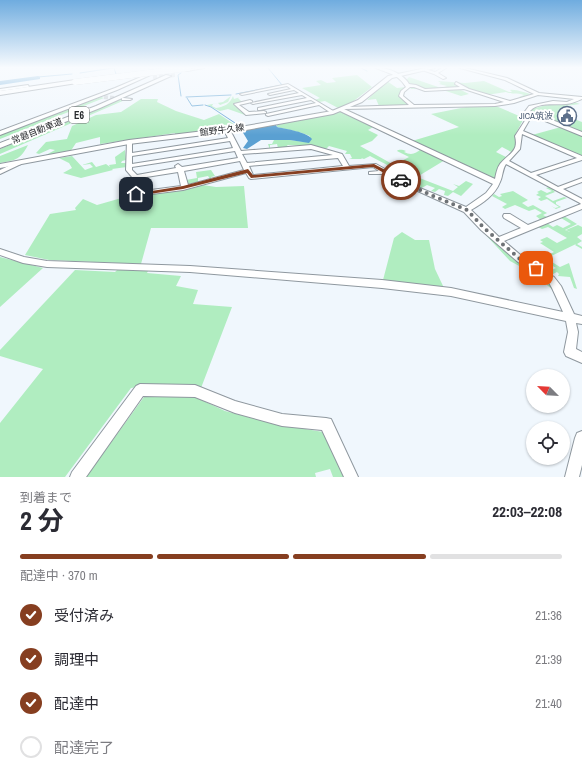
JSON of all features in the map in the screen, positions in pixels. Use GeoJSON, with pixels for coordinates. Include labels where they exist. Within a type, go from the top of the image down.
{"type":"FeatureCollection","features":[{"type":"Feature","properties":{"kind":"highway"},"geometry":{"type":"LineString","coordinates":[[0,92],[13,90]]}},
{"type":"Feature","properties":{"kind":"highway"},"geometry":{"type":"LineString","coordinates":[[0,92],[13,90]]}},
{"type":"Feature","properties":{"kind":"highway","name":"常磐自動車道"},"geometry":{"type":"LineString","coordinates":[[0,142],[124,90]]}},
{"type":"Feature","properties":{"kind":"highway","name":"常磐自動車道"},"geometry":{"type":"LineString","coordinates":[[0,146],[84,113],[128,90]]}},
{"type":"Feature","properties":{"kind":"main road","name":"館野牛久線"},"geometry":{"type":"LineString","coordinates":[[0,166],[129,142],[227,130],[333,112],[344,109],[360,101],[372,90]]}},
{"type":"Feature","properties":{"kind":"street"},"geometry":{"type":"LineString","coordinates":[[0,134],[114,90]]}},
{"type":"Feature","properties":{"kind":"street"},"geometry":{"type":"LineString","coordinates":[[261,90],[242,94],[277,122]]}},
{"type":"Feature","properties":{"kind":"street"},"geometry":{"type":"LineString","coordinates":[[297,90],[333,112]]}},
{"type":"Feature","properties":{"kind":"street"},"geometry":{"type":"LineString","coordinates":[[404,90],[401,96],[413,107]]}},
{"type":"Feature","properties":{"kind":"street"},"geometry":{"type":"LineString","coordinates":[[472,90],[512,102]]}},
{"type":"Feature","properties":{"kind":"street"},"geometry":{"type":"LineString","coordinates":[[530,90],[538,94],[581,98]]}},
{"type":"Feature","properties":{"kind":"street"},"geometry":{"type":"LineString","coordinates":[[303,94],[236,104],[248,114],[319,104]]}},
{"type":"Feature","properties":{"kind":"street"},"geometry":{"type":"LineString","coordinates":[[344,109],[495,105],[529,98],[538,94]]}},
{"type":"Feature","properties":{"kind":"street"},"geometry":{"type":"LineString","coordinates":[[98,96],[104,97]]}},
{"type":"Feature","properties":{"kind":"street"},"geometry":{"type":"LineString","coordinates":[[529,98],[544,104]]}},
{"type":"Feature","properties":{"kind":"street"},"geometry":{"type":"LineString","coordinates":[[467,210],[491,194],[497,183],[502,165],[516,152],[520,144],[518,136],[522,132],[528,119],[526,114],[532,107],[553,102],[567,103],[581,98]]}},
{"type":"Feature","properties":{"kind":"street"},"geometry":{"type":"LineString","coordinates":[[124,99],[130,99]]}},
{"type":"Feature","properties":{"kind":"street"},"geometry":{"type":"LineString","coordinates":[[264,112],[311,99]]}},
{"type":"Feature","properties":{"kind":"street"},"geometry":{"type":"LineString","coordinates":[[344,109],[497,183]]}},
{"type":"Feature","properties":{"kind":"street"},"geometry":{"type":"LineString","coordinates":[[527,112],[582,134]]}},
{"type":"Feature","properties":{"kind":"street"},"geometry":{"type":"LineString","coordinates":[[227,130],[251,176],[374,165],[413,187],[467,210],[521,260],[551,279],[570,317],[573,332],[570,352],[582,358]]}},
{"type":"Feature","properties":{"kind":"street"},"geometry":{"type":"LineString","coordinates":[[522,132],[582,158]]}},
{"type":"Feature","properties":{"kind":"street"},"geometry":{"type":"LineString","coordinates":[[129,155],[232,139]]}},
{"type":"Feature","properties":{"kind":"street"},"geometry":{"type":"LineString","coordinates":[[129,142],[129,170],[150,192]]}},
{"type":"Feature","properties":{"kind":"street"},"geometry":{"type":"LineString","coordinates":[[177,148],[178,168],[185,187]]}},
{"type":"Feature","properties":{"kind":"street"},"geometry":{"type":"LineString","coordinates":[[135,177],[311,148],[341,156],[347,168]]}},
{"type":"Feature","properties":{"kind":"street"},"geometry":{"type":"LineString","coordinates":[[129,166],[178,158],[242,159],[341,156]]}},
{"type":"Feature","properties":{"kind":"street"},"geometry":{"type":"LineString","coordinates":[[531,175],[582,158]]}},
{"type":"Feature","properties":{"kind":"street"},"geometry":{"type":"LineString","coordinates":[[136,194],[185,187],[242,159]]}},
{"type":"Feature","properties":{"kind":"street"},"geometry":{"type":"LineString","coordinates":[[506,162],[582,202]]}},
{"type":"Feature","properties":{"kind":"street"},"geometry":{"type":"LineString","coordinates":[[0,172],[19,163]]}},
{"type":"Feature","properties":{"kind":"street"},"geometry":{"type":"LineString","coordinates":[[371,173],[386,172]]}},
{"type":"Feature","properties":{"kind":"street"},"geometry":{"type":"LineString","coordinates":[[557,189],[582,180]]}},
{"type":"Feature","properties":{"kind":"street"},"geometry":{"type":"LineString","coordinates":[[498,240],[582,206]]}},
{"type":"Feature","properties":{"kind":"street"},"geometry":{"type":"LineString","coordinates":[[507,216],[527,228]]}},
{"type":"Feature","properties":{"kind":"street"},"geometry":{"type":"LineString","coordinates":[[0,252],[23,260],[47,264],[190,269],[382,284],[451,292],[582,320]]}},
{"type":"Feature","properties":{"kind":"street"},"geometry":{"type":"LineString","coordinates":[[77,477],[140,390],[195,391],[235,407],[282,420],[326,424],[351,477]]}},
{"type":"Feature","properties":{"kind":"street"},"geometry":{"type":"LineString","coordinates":[[574,476],[582,438]]}},
{"type":"Feature","properties":{"kind":"green space"},"geometry":{"type":"Polygon","coordinates":[[[306,90],[368,90],[351,103],[338,108],[325,101],[319,102],[315,100],[320,98],[306,90]]]}},
{"type":"Feature","properties":{"kind":"green space"},"geometry":{"type":"Polygon","coordinates":[[[377,90],[402,90],[400,92],[400,97],[411,107],[359,106],[379,106],[376,99],[367,100],[377,90]]]}},
{"type":"Feature","properties":{"kind":"green space"},"geometry":{"type":"Polygon","coordinates":[[[444,90],[462,90],[469,94],[461,96],[444,90]]]}},
{"type":"Feature","properties":{"kind":"green space"},"geometry":{"type":"Polygon","coordinates":[[[472,90],[505,90],[512,92],[510,90],[517,90],[533,95],[523,98],[519,97],[524,95],[506,92],[486,95],[472,90]]]}},
{"type":"Feature","properties":{"kind":"green space"},"geometry":{"type":"Polygon","coordinates":[[[231,96],[228,102],[220,105],[218,103],[213,104],[212,106],[216,108],[222,107],[232,99],[233,96],[234,99],[240,97],[238,98],[242,102],[234,104],[246,114],[245,115],[228,109],[220,111],[207,105],[223,102],[231,96]]]}},
{"type":"Feature","properties":{"kind":"green space"},"geometry":{"type":"Polygon","coordinates":[[[101,97],[104,98],[0,139],[0,134],[101,97]]]}},
{"type":"Feature","properties":{"kind":"green space"},"geometry":{"type":"Polygon","coordinates":[[[121,99],[125,100],[0,154],[0,149],[121,99]]]}},
{"type":"Feature","properties":{"kind":"green space"},"geometry":{"type":"Polygon","coordinates":[[[141,99],[158,99],[157,102],[176,111],[204,120],[219,114],[238,127],[175,135],[175,133],[100,144],[100,137],[76,143],[70,152],[44,156],[55,150],[50,149],[39,154],[36,153],[46,142],[67,139],[72,126],[96,115],[121,112],[141,99]]]}},
{"type":"Feature","properties":{"kind":"green space","name":"JICA筑波"},"geometry":{"type":"Polygon","coordinates":[[[574,102],[580,104],[565,106],[568,107],[559,110],[574,115],[569,117],[582,122],[582,132],[546,118],[551,116],[545,117],[530,111],[538,107],[557,104],[574,102]]]}},
{"type":"Feature","properties":{"kind":"green space"},"geometry":{"type":"Polygon","coordinates":[[[496,106],[524,118],[515,135],[516,144],[513,153],[502,147],[496,152],[508,158],[500,164],[495,180],[412,141],[459,127],[431,114],[466,107],[496,106]]]}},
{"type":"Feature","properties":{"kind":"green space"},"geometry":{"type":"Polygon","coordinates":[[[344,111],[350,114],[348,115],[375,126],[368,130],[378,135],[372,141],[360,146],[394,165],[409,157],[397,151],[398,150],[404,150],[406,151],[404,152],[412,154],[421,149],[445,160],[417,177],[453,191],[458,187],[453,184],[459,186],[466,181],[473,184],[461,196],[453,192],[448,196],[444,195],[445,191],[439,189],[435,192],[431,191],[435,188],[427,185],[420,189],[408,183],[414,179],[370,156],[364,159],[349,159],[352,158],[350,154],[345,154],[347,151],[329,146],[325,150],[309,146],[287,145],[289,148],[282,149],[281,147],[278,148],[277,144],[270,145],[270,150],[268,144],[272,144],[274,140],[304,142],[310,138],[310,136],[302,133],[277,127],[277,124],[344,111]]]}},
{"type":"Feature","properties":{"kind":"green space"},"geometry":{"type":"Polygon","coordinates":[[[561,127],[582,136],[582,156],[532,135],[561,127]]]}},
{"type":"Feature","properties":{"kind":"green space"},"geometry":{"type":"Polygon","coordinates":[[[28,145],[22,154],[17,158],[0,163],[0,156],[28,145]]]}},
{"type":"Feature","properties":{"kind":"green space"},"geometry":{"type":"Polygon","coordinates":[[[125,150],[126,160],[122,161],[121,163],[127,163],[127,167],[112,169],[113,170],[81,178],[63,173],[72,168],[69,163],[59,158],[72,156],[85,170],[93,167],[90,164],[82,165],[92,162],[96,167],[106,164],[110,167],[109,165],[116,164],[115,157],[125,150]]]}},
{"type":"Feature","properties":{"kind":"green space"},"geometry":{"type":"Polygon","coordinates":[[[211,170],[215,176],[211,177],[211,179],[208,176],[198,178],[198,183],[187,185],[186,180],[197,178],[196,172],[211,170]]]}},
{"type":"Feature","properties":{"kind":"green space"},"geometry":{"type":"Polygon","coordinates":[[[203,185],[216,187],[244,186],[248,228],[151,228],[141,264],[49,260],[25,255],[50,214],[76,210],[75,208],[83,199],[97,205],[125,197],[185,190],[203,185]]]}},
{"type":"Feature","properties":{"kind":"green space"},"geometry":{"type":"Polygon","coordinates":[[[549,187],[555,189],[553,190],[555,192],[545,196],[553,201],[564,197],[567,198],[556,202],[556,204],[561,207],[556,209],[551,206],[555,208],[559,207],[547,199],[541,201],[538,199],[541,197],[536,195],[539,193],[537,192],[541,190],[547,193],[552,191],[546,188],[549,187]]]}},
{"type":"Feature","properties":{"kind":"green space"},"geometry":{"type":"Polygon","coordinates":[[[513,191],[528,200],[522,203],[528,207],[533,205],[547,213],[543,215],[547,217],[541,220],[536,216],[542,213],[535,209],[529,211],[515,205],[505,209],[502,207],[507,204],[492,196],[494,194],[499,197],[502,196],[500,194],[513,191]]]}},
{"type":"Feature","properties":{"kind":"green space"},"geometry":{"type":"Polygon","coordinates":[[[564,216],[577,224],[565,230],[570,232],[566,230],[578,225],[582,227],[582,234],[577,237],[582,241],[577,244],[582,247],[582,249],[575,245],[576,244],[541,261],[540,260],[547,256],[540,251],[548,255],[554,252],[540,243],[543,242],[540,240],[547,237],[557,243],[567,238],[548,227],[542,229],[538,227],[547,223],[553,227],[557,225],[563,228],[571,224],[561,218],[564,216]]]}},
{"type":"Feature","properties":{"kind":"green space"},"geometry":{"type":"Polygon","coordinates":[[[470,218],[474,219],[549,281],[554,291],[534,274],[510,261],[470,218]]]}},
{"type":"Feature","properties":{"kind":"green space"},"geometry":{"type":"Polygon","coordinates":[[[402,232],[415,240],[429,240],[435,269],[444,288],[383,280],[394,238],[402,232]]]}},
{"type":"Feature","properties":{"kind":"green space"},"geometry":{"type":"Polygon","coordinates":[[[0,257],[43,268],[0,307],[0,257]]]}},
{"type":"Feature","properties":{"kind":"green space"},"geometry":{"type":"Polygon","coordinates":[[[552,262],[560,267],[569,263],[577,289],[574,288],[570,277],[558,276],[559,274],[557,272],[553,274],[549,271],[556,268],[548,263],[552,262]]]}},
{"type":"Feature","properties":{"kind":"green space"},"geometry":{"type":"Polygon","coordinates":[[[118,269],[149,269],[147,273],[181,276],[176,286],[198,290],[193,304],[232,307],[201,388],[196,386],[158,384],[131,388],[65,477],[0,477],[0,423],[43,369],[0,356],[0,350],[75,270],[115,272],[118,269]]]}},
{"type":"Feature","properties":{"kind":"green space"},"geometry":{"type":"Polygon","coordinates":[[[193,396],[225,411],[276,424],[326,433],[345,477],[333,477],[330,469],[315,473],[316,477],[86,477],[144,397],[193,396]]]}},
{"type":"Feature","properties":{"kind":"water"},"geometry":{"type":"Polygon","coordinates":[[[276,125],[277,127],[306,134],[312,139],[309,143],[290,140],[261,140],[247,149],[243,148],[248,141],[242,131],[243,130],[276,125]]]}},
{"type":"Feature","properties":{"kind":"waterway"},"geometry":{"type":"LineString","coordinates":[[180,90],[181,96]]}},
{"type":"Feature","properties":{"kind":"waterway"},"geometry":{"type":"LineString","coordinates":[[236,94],[255,90]]}},
{"type":"Feature","properties":{"kind":"waterway"},"geometry":{"type":"LineString","coordinates":[[186,97],[231,95]]}},
{"type":"Feature","properties":{"kind":"waterway"},"geometry":{"type":"LineString","coordinates":[[187,98],[192,106],[203,105]]}},
{"type":"Feature","properties":{"kind":"waterway"},"geometry":{"type":"LineString","coordinates":[[205,105],[211,107],[241,127]]}},
{"type":"Feature","properties":{"kind":"tunnel"},"geometry":{"type":"LineString","coordinates":[[104,97],[124,99]]}},
{"type":"Feature","properties":{"kind":"way so far"},"geometry":{"type":"LineString","coordinates":[[401,180],[424,192],[467,210],[484,228],[521,260],[536,268]]}},
{"type":"Feature","properties":{"kind":"place","name":"JICA筑波"},"geometry":{"type":"Point","coordinates":[567,116]}},
{"type":"Feature","properties":{"kind":"route"},"geometry":{"type":"LineString","coordinates":[[136,194],[183,188],[248,171],[251,176],[374,165],[401,180]]}}]}
